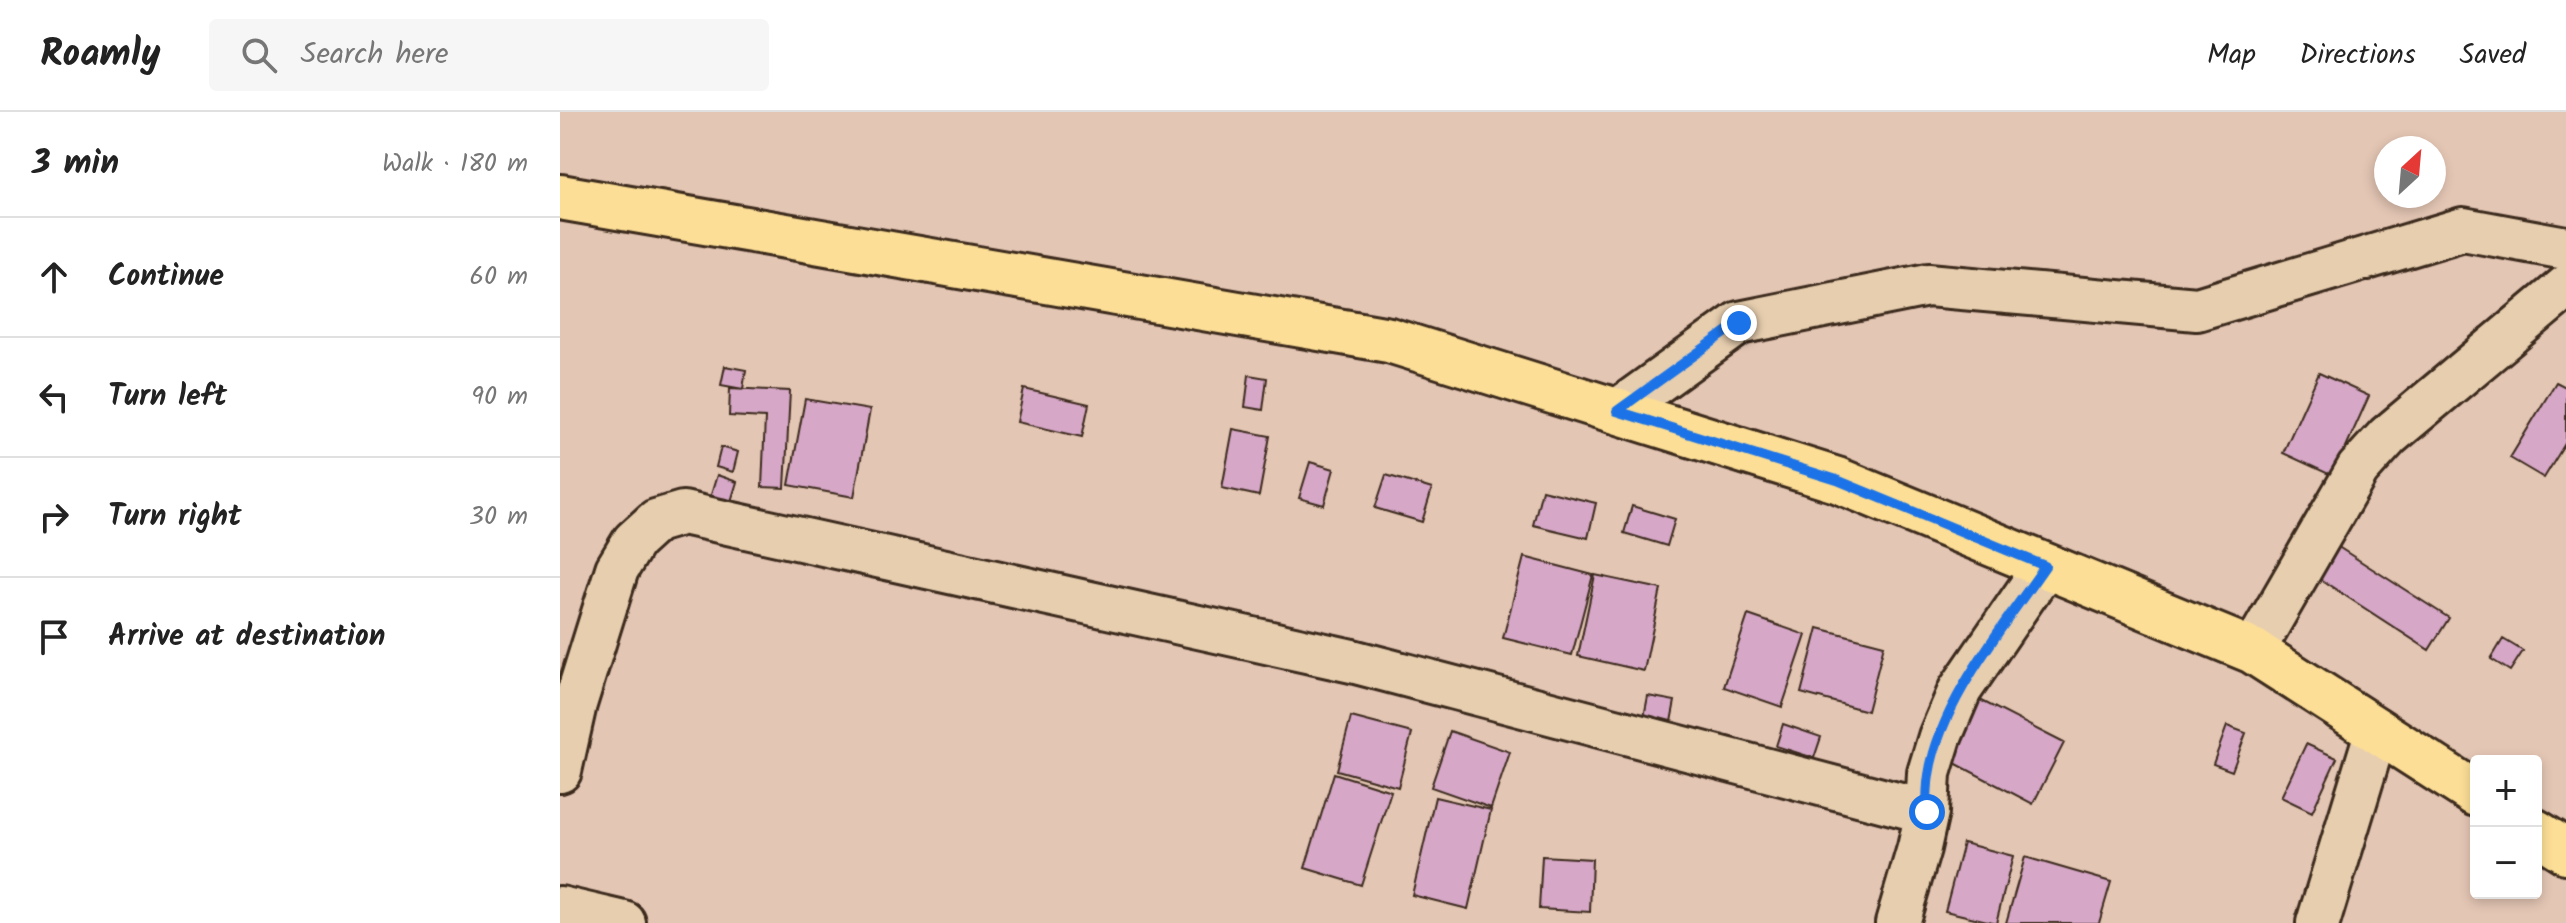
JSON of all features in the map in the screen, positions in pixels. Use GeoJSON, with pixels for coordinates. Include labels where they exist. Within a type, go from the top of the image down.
{"type":"FeatureCollection","features":[{"type":"Feature","properties":{"kind":"main road"},"geometry":{"type":"LineString","coordinates":[[560,197],[1389,340],[1837,480],[2253,651],[2470,790]]}},
{"type":"Feature","properties":{"kind":"main road"},"geometry":{"type":"LineString","coordinates":[[2542,836],[2566,851]]}},
{"type":"Feature","properties":{"kind":"street"},"geometry":{"type":"LineString","coordinates":[[1617,411],[1739,323],[1928,285],[2197,309],[2463,229],[2566,248]]}},
{"type":"Feature","properties":{"kind":"street"},"geometry":{"type":"LineString","coordinates":[[2253,651],[2358,469],[2388,436],[2566,287]]}},
{"type":"Feature","properties":{"kind":"street"},"geometry":{"type":"LineString","coordinates":[[560,771],[579,690],[617,569],[634,541],[656,521],[683,513],[1352,661],[1927,812]]}},
{"type":"Feature","properties":{"kind":"street"},"geometry":{"type":"LineString","coordinates":[[1897,923],[1927,812],[1929,773],[1940,737],[1960,690],[2045,566]]}},
{"type":"Feature","properties":{"kind":"street"},"geometry":{"type":"LineString","coordinates":[[2318,923],[2377,730]]}},
{"type":"Feature","properties":{"kind":"street"},"geometry":{"type":"LineString","coordinates":[[560,908],[624,923]]}},
{"type":"Feature","properties":{"kind":"building"},"geometry":{"type":"Polygon","coordinates":[[[725,366],[746,370],[743,389],[721,385],[725,366]]]}},
{"type":"Feature","properties":{"kind":"building"},"geometry":{"type":"Polygon","coordinates":[[[2319,373],[2369,396],[2333,476],[2283,453],[2319,373]]]}},
{"type":"Feature","properties":{"kind":"building"},"geometry":{"type":"Polygon","coordinates":[[[1249,375],[1267,378],[1263,410],[1245,407],[1249,375]]]}},
{"type":"Feature","properties":{"kind":"building"},"geometry":{"type":"Polygon","coordinates":[[[2556,382],[2566,387],[2566,442],[2544,478],[2510,458],[2556,382]]]}},
{"type":"Feature","properties":{"kind":"building"},"geometry":{"type":"Polygon","coordinates":[[[730,388],[790,391],[785,488],[762,487],[765,418],[729,416],[730,388]]]}},
{"type":"Feature","properties":{"kind":"building"},"geometry":{"type":"Polygon","coordinates":[[[1024,389],[1089,404],[1082,437],[1017,422],[1024,389]]]}},
{"type":"Feature","properties":{"kind":"building"},"geometry":{"type":"Polygon","coordinates":[[[805,399],[870,410],[854,497],[789,485],[805,399]]]}},
{"type":"Feature","properties":{"kind":"building"},"geometry":{"type":"Polygon","coordinates":[[[1233,429],[1270,436],[1259,496],[1222,488],[1233,429]]]}},
{"type":"Feature","properties":{"kind":"building"},"geometry":{"type":"Polygon","coordinates":[[[721,447],[738,452],[733,472],[716,467],[721,447]]]}},
{"type":"Feature","properties":{"kind":"building"},"geometry":{"type":"Polygon","coordinates":[[[1310,462],[1334,469],[1324,505],[1299,498],[1310,462]]]}},
{"type":"Feature","properties":{"kind":"building"},"geometry":{"type":"Polygon","coordinates":[[[717,475],[737,482],[729,508],[709,501],[717,475]]]}},
{"type":"Feature","properties":{"kind":"building"},"geometry":{"type":"Polygon","coordinates":[[[1386,475],[1432,489],[1422,522],[1375,508],[1386,475]]]}},
{"type":"Feature","properties":{"kind":"building"},"geometry":{"type":"Polygon","coordinates":[[[1542,490],[1596,503],[1588,538],[1533,525],[1542,490]]]}},
{"type":"Feature","properties":{"kind":"building"},"geometry":{"type":"Polygon","coordinates":[[[1632,506],[1675,519],[1667,546],[1624,533],[1632,506]]]}},
{"type":"Feature","properties":{"kind":"building"},"geometry":{"type":"Polygon","coordinates":[[[2329,541],[2449,618],[2429,650],[2309,572],[2329,541]]]}},
{"type":"Feature","properties":{"kind":"building"},"geometry":{"type":"Polygon","coordinates":[[[1524,557],[1593,575],[1572,655],[1503,638],[1524,557]]]}},
{"type":"Feature","properties":{"kind":"building"},"geometry":{"type":"Polygon","coordinates":[[[1595,575],[1661,589],[1644,671],[1578,656],[1595,575]]]}},
{"type":"Feature","properties":{"kind":"building"},"geometry":{"type":"Polygon","coordinates":[[[1748,615],[1806,635],[1782,707],[1724,687],[1748,615]]]}},
{"type":"Feature","properties":{"kind":"building"},"geometry":{"type":"Polygon","coordinates":[[[1818,628],[1884,645],[1867,711],[1801,693],[1818,628]]]}},
{"type":"Feature","properties":{"kind":"building"},"geometry":{"type":"Polygon","coordinates":[[[2503,639],[2523,651],[2510,671],[2491,659],[2503,639]]]}},
{"type":"Feature","properties":{"kind":"building"},"geometry":{"type":"Polygon","coordinates":[[[1648,696],[1675,701],[1670,727],[1643,722],[1648,696]]]}},
{"type":"Feature","properties":{"kind":"building"},"geometry":{"type":"Polygon","coordinates":[[[1980,700],[2064,743],[2033,804],[1949,760],[1980,700]]]}},
{"type":"Feature","properties":{"kind":"building"},"geometry":{"type":"Polygon","coordinates":[[[1351,717],[1412,733],[1398,787],[1337,770],[1351,717]]]}},
{"type":"Feature","properties":{"kind":"building"},"geometry":{"type":"Polygon","coordinates":[[[1783,724],[1821,737],[1814,758],[1776,746],[1783,724]]]}},
{"type":"Feature","properties":{"kind":"building"},"geometry":{"type":"Polygon","coordinates":[[[2227,726],[2246,733],[2232,771],[2213,764],[2227,726]]]}},
{"type":"Feature","properties":{"kind":"building"},"geometry":{"type":"Polygon","coordinates":[[[1450,731],[1510,752],[1491,808],[1431,787],[1450,731]]]}},
{"type":"Feature","properties":{"kind":"building"},"geometry":{"type":"Polygon","coordinates":[[[2306,744],[2337,758],[2312,812],[2281,797],[2306,744]]]}},
{"type":"Feature","properties":{"kind":"building"},"geometry":{"type":"Polygon","coordinates":[[[1334,773],[1391,791],[1361,885],[1305,868],[1334,773]]]}},
{"type":"Feature","properties":{"kind":"building"},"geometry":{"type":"Polygon","coordinates":[[[1435,797],[1491,810],[1468,909],[1412,895],[1435,797]]]}},
{"type":"Feature","properties":{"kind":"building"},"geometry":{"type":"Polygon","coordinates":[[[1963,843],[2013,856],[1996,923],[1945,911],[1963,843]]]}},
{"type":"Feature","properties":{"kind":"building"},"geometry":{"type":"Polygon","coordinates":[[[1542,856],[1592,859],[1590,912],[1539,909],[1542,856]]]}},
{"type":"Feature","properties":{"kind":"building"},"geometry":{"type":"Polygon","coordinates":[[[2025,857],[2111,882],[2099,923],[2006,923],[2025,857]]]}},
{"type":"Feature","properties":{"kind":"route"},"geometry":{"type":"LineString","coordinates":[[1739,323],[1617,411],[1837,480],[2045,566],[1960,690],[1929,773],[1927,812]]}}]}
